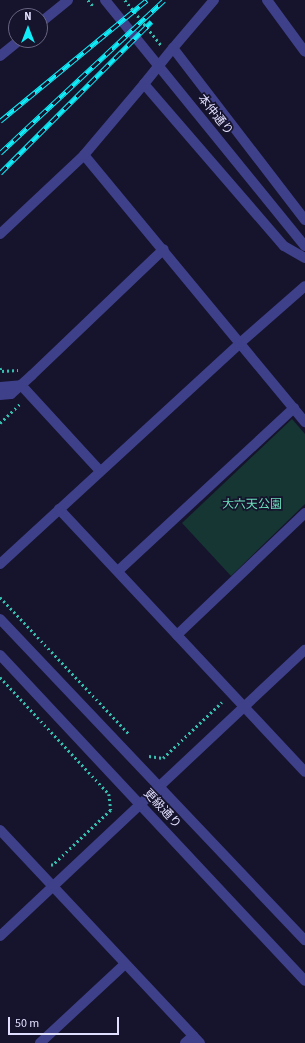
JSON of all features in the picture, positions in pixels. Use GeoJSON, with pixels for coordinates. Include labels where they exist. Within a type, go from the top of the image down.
{"type":"FeatureCollection","features":[{"type":"Feature","properties":{"kind":"street"},"geometry":{"type":"LineString","coordinates":[[48,16],[68,0]]}},
{"type":"Feature","properties":{"kind":"street","name":"本仲通り"},"geometry":{"type":"LineString","coordinates":[[105,0],[305,246]]}},
{"type":"Feature","properties":{"kind":"street"},"geometry":{"type":"LineString","coordinates":[[0,234],[84,156],[214,0]]}},
{"type":"Feature","properties":{"kind":"street"},"geometry":{"type":"LineString","coordinates":[[267,0],[305,52]]}},
{"type":"Feature","properties":{"kind":"street"},"geometry":{"type":"LineString","coordinates":[[0,56],[10,48]]}},
{"type":"Feature","properties":{"kind":"street"},"geometry":{"type":"LineString","coordinates":[[173,48],[305,220]]}},
{"type":"Feature","properties":{"kind":"street"},"geometry":{"type":"LineString","coordinates":[[144,84],[284,246],[305,258]]}},
{"type":"Feature","properties":{"kind":"street"},"geometry":{"type":"LineString","coordinates":[[84,156],[164,249],[305,422]]}},
{"type":"Feature","properties":{"kind":"street"},"geometry":{"type":"LineString","coordinates":[[0,395],[11,394],[164,249]]}},
{"type":"Feature","properties":{"kind":"street"},"geometry":{"type":"LineString","coordinates":[[0,564],[240,342],[305,286]]}},
{"type":"Feature","properties":{"kind":"street"},"geometry":{"type":"LineString","coordinates":[[0,387],[21,385]]}},
{"type":"Feature","properties":{"kind":"street"},"geometry":{"type":"LineString","coordinates":[[21,385],[100,471]]}},
{"type":"Feature","properties":{"kind":"street"},"geometry":{"type":"LineString","coordinates":[[118,571],[294,408]]}},
{"type":"Feature","properties":{"kind":"street"},"geometry":{"type":"LineString","coordinates":[[59,509],[305,772]]}},
{"type":"Feature","properties":{"kind":"street"},"geometry":{"type":"LineString","coordinates":[[177,635],[305,514]]}},
{"type":"Feature","properties":{"kind":"street","name":"更級通り"},"geometry":{"type":"LineString","coordinates":[[0,619],[305,940]]}},
{"type":"Feature","properties":{"kind":"street"},"geometry":{"type":"LineString","coordinates":[[0,936],[305,650]]}},
{"type":"Feature","properties":{"kind":"street","name":"更級通り"},"geometry":{"type":"LineString","coordinates":[[0,655],[305,981]]}},
{"type":"Feature","properties":{"kind":"street"},"geometry":{"type":"LineString","coordinates":[[0,830],[196,1039],[185,1043]]}},
{"type":"Feature","properties":{"kind":"street"},"geometry":{"type":"LineString","coordinates":[[40,1043],[125,964]]}},
{"type":"Feature","properties":{"kind":"path"},"geometry":{"type":"LineString","coordinates":[[0,423],[24,400]]}},
{"type":"Feature","properties":{"kind":"path"},"geometry":{"type":"LineString","coordinates":[[0,597],[134,740]]}},
{"type":"Feature","properties":{"kind":"path"},"geometry":{"type":"LineString","coordinates":[[0,677],[109,794],[111,810],[53,865],[44,864]]}},
{"type":"Feature","properties":{"kind":"path"},"geometry":{"type":"LineString","coordinates":[[144,751],[150,757],[163,758],[222,703],[222,696]]}},
{"type":"Feature","properties":{"kind":"green space","name":"大六天公園"},"geometry":{"type":"Polygon","coordinates":[[[292,419],[305,434],[305,504],[231,576],[182,523],[292,419]]]}},
{"type":"Feature","properties":{"kind":"railway"},"geometry":{"type":"LineString","coordinates":[[0,121],[147,0]]}},
{"type":"Feature","properties":{"kind":"railway"},"geometry":{"type":"LineString","coordinates":[[0,153],[164,0]]}},
{"type":"Feature","properties":{"kind":"railway"},"geometry":{"type":"LineString","coordinates":[[0,173],[151,22]]}}]}
